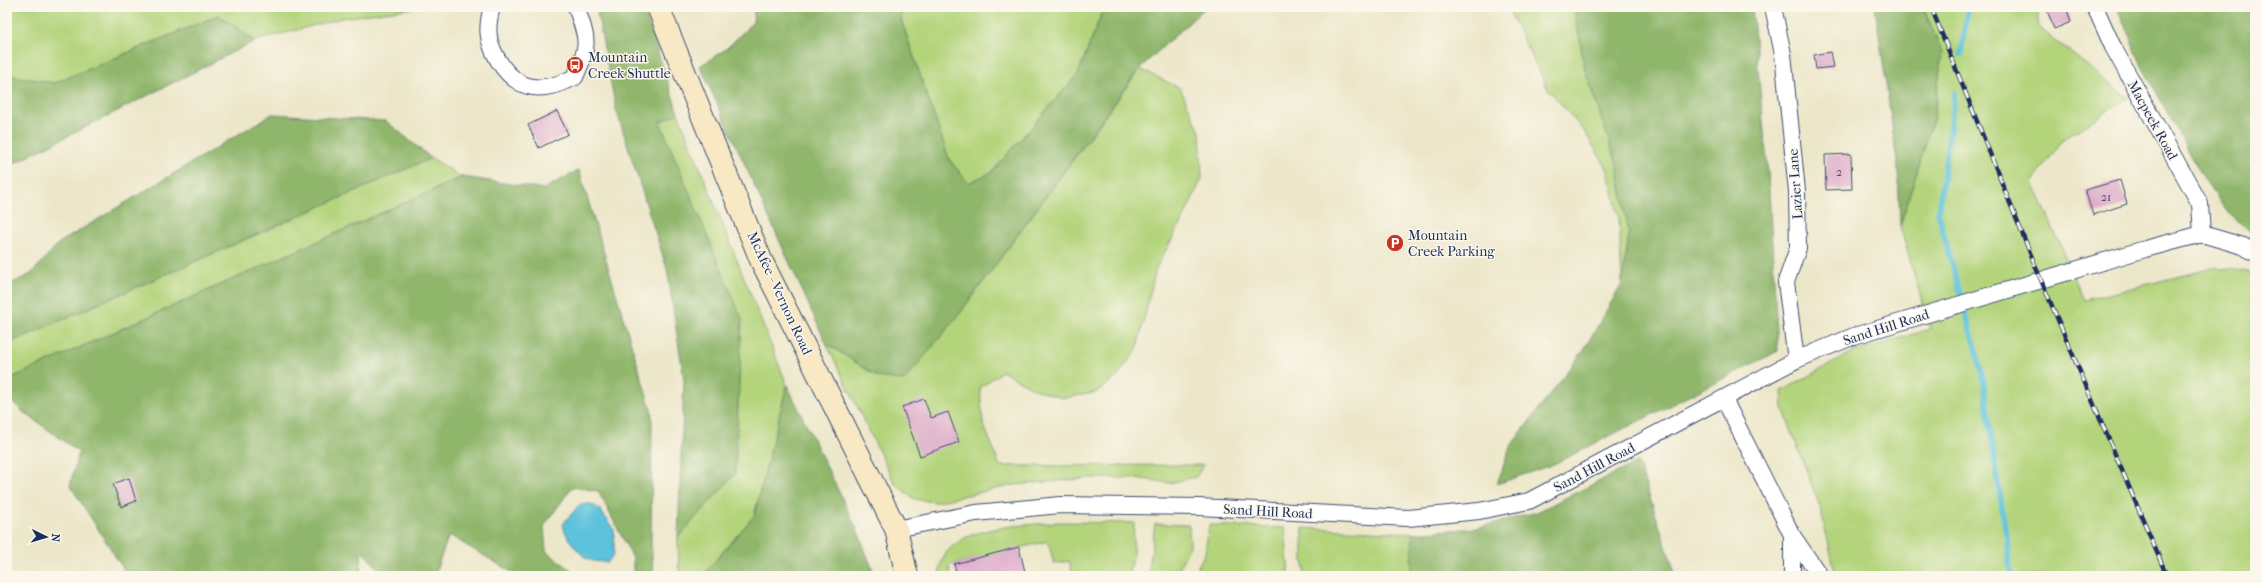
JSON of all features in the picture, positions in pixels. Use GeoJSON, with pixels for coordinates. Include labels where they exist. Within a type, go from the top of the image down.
{"type":"FeatureCollection","features":[{"type":"Feature","properties":{"kind":"main road","name":"McAfee - Vernon Road"},"geometry":{"type":"LineString","coordinates":[[658,7],[761,260],[896,529],[907,576]]}},
{"type":"Feature","properties":{"kind":"street"},"geometry":{"type":"LineString","coordinates":[[492,7],[487,26],[492,49],[495,55],[507,74],[522,85],[539,88],[557,86],[575,77],[584,58],[587,36],[576,7]]}},
{"type":"Feature","properties":{"kind":"street","name":"Lazier Lane"},"geometry":{"type":"LineString","coordinates":[[1773,7],[1783,54],[1798,191],[1798,248],[1786,282],[1796,360]]}},
{"type":"Feature","properties":{"kind":"street","name":"Macpeek Road"},"geometry":{"type":"LineString","coordinates":[[2095,7],[2113,47],[2200,204],[2202,234]]}},
{"type":"Feature","properties":{"kind":"street"},"geometry":{"type":"LineString","coordinates":[[2202,234],[2243,246],[2255,253]]}},
{"type":"Feature","properties":{"kind":"street","name":"Sand Hill Road"},"geometry":{"type":"LineString","coordinates":[[896,529],[976,513],[1060,504],[1199,507],[1408,518],[1478,511],[1529,501],[1796,360],[1854,336],[2156,246],[2202,234]]}},
{"type":"Feature","properties":{"kind":"street"},"geometry":{"type":"LineString","coordinates":[[1724,399],[1792,535],[1820,576]]}},
{"type":"Feature","properties":{"kind":"street"},"geometry":{"type":"LineString","coordinates":[[1792,535],[1792,576]]}},
{"type":"Feature","properties":{"kind":"green space"},"geometry":{"type":"Polygon","coordinates":[[[7,7],[421,7],[342,18],[255,41],[219,15],[54,83],[7,75],[7,7]]]}},
{"type":"Feature","properties":{"kind":"green space"},"geometry":{"type":"Polygon","coordinates":[[[596,7],[643,7],[678,113],[660,122],[742,319],[735,474],[678,537],[684,380],[667,269],[616,109],[596,7]]]}},
{"type":"Feature","properties":{"kind":"green space"},"geometry":{"type":"Polygon","coordinates":[[[754,7],[902,7],[901,20],[949,159],[968,183],[992,172],[1078,74],[1104,7],[1206,7],[1139,69],[958,316],[904,381],[878,377],[826,343],[700,66],[726,49],[753,22],[754,7]]]}},
{"type":"Feature","properties":{"kind":"green space"},"geometry":{"type":"Polygon","coordinates":[[[902,7],[1104,7],[1078,74],[992,172],[968,183],[949,159],[901,19],[902,7]]]}},
{"type":"Feature","properties":{"kind":"green space"},"geometry":{"type":"Polygon","coordinates":[[[1507,7],[1574,7],[1585,70],[1617,164],[1629,234],[1622,285],[1619,218],[1607,168],[1584,131],[1548,89],[1507,7]]]}},
{"type":"Feature","properties":{"kind":"green space"},"geometry":{"type":"Polygon","coordinates":[[[1574,7],[1752,7],[1768,173],[1778,351],[1554,464],[1497,484],[1510,447],[1583,351],[1622,284],[1629,233],[1617,164],[1585,70],[1574,7]]]}},
{"type":"Feature","properties":{"kind":"green space"},"geometry":{"type":"Polygon","coordinates":[[[1875,7],[1923,7],[1942,52],[1934,117],[1900,226],[1898,168],[1875,7]]]}},
{"type":"Feature","properties":{"kind":"green space"},"geometry":{"type":"Polygon","coordinates":[[[1923,7],[2038,7],[2038,27],[2128,98],[2063,139],[2033,182],[2084,300],[2217,267],[2255,273],[2255,576],[1836,576],[1820,507],[1783,408],[1782,391],[1849,354],[1930,329],[1900,226],[1934,117],[1942,52],[1923,7]]]}},
{"type":"Feature","properties":{"kind":"green space"},"geometry":{"type":"Polygon","coordinates":[[[2117,7],[2255,7],[2255,235],[2228,213],[2204,179],[2142,66],[2117,7]]]}},
{"type":"Feature","properties":{"kind":"green space"},"geometry":{"type":"Polygon","coordinates":[[[219,15],[255,41],[7,167],[7,75],[55,83],[219,15]]]}},
{"type":"Feature","properties":{"kind":"green space"},"geometry":{"type":"Polygon","coordinates":[[[1140,69],[1180,88],[1200,132],[1202,178],[1184,217],[1156,268],[1137,349],[1117,377],[1095,393],[1062,398],[1034,389],[1002,371],[980,388],[983,423],[1000,466],[1204,465],[1196,477],[1170,483],[1136,478],[1091,478],[1014,485],[935,502],[914,499],[895,484],[826,343],[878,377],[958,316],[1140,69]]]}},
{"type":"Feature","properties":{"kind":"green space"},"geometry":{"type":"Polygon","coordinates":[[[678,113],[787,385],[754,516],[702,576],[679,576],[678,537],[735,474],[660,122],[678,113]]]}},
{"type":"Feature","properties":{"kind":"green space"},"geometry":{"type":"Polygon","coordinates":[[[272,114],[386,121],[431,158],[7,344],[7,286],[31,274],[59,243],[272,114]]]}},
{"type":"Feature","properties":{"kind":"green space"},"geometry":{"type":"Polygon","coordinates":[[[431,158],[462,177],[7,380],[7,344],[431,158]]]}},
{"type":"Feature","properties":{"kind":"green space"},"geometry":{"type":"Polygon","coordinates":[[[579,170],[652,413],[651,546],[654,576],[633,576],[633,558],[598,491],[572,487],[544,526],[546,551],[579,576],[515,576],[515,574],[449,535],[434,576],[386,576],[361,551],[362,576],[128,576],[70,485],[79,452],[22,411],[7,397],[7,380],[462,177],[544,189],[579,170]]]}},
{"type":"Feature","properties":{"kind":"green space"},"geometry":{"type":"Polygon","coordinates":[[[787,385],[856,527],[875,576],[702,576],[754,516],[787,385]]]}},
{"type":"Feature","properties":{"kind":"green space"},"geometry":{"type":"Polygon","coordinates":[[[1638,462],[1676,576],[1411,576],[1413,533],[1477,528],[1537,512],[1638,462]]]}},
{"type":"Feature","properties":{"kind":"green space"},"geometry":{"type":"Polygon","coordinates":[[[1058,522],[1134,523],[1133,555],[1129,576],[1073,576],[1069,561],[1054,564],[1048,541],[954,564],[949,566],[951,576],[939,576],[943,559],[953,546],[967,537],[1004,527],[1058,522]]]}},
{"type":"Feature","properties":{"kind":"green space"},"geometry":{"type":"Polygon","coordinates":[[[1155,524],[1189,525],[1190,546],[1175,576],[1148,576],[1155,524]]]}},
{"type":"Feature","properties":{"kind":"green space"},"geometry":{"type":"Polygon","coordinates":[[[1209,525],[1285,528],[1289,576],[1193,576],[1205,553],[1209,525]]]}},
{"type":"Feature","properties":{"kind":"green space"},"geometry":{"type":"Polygon","coordinates":[[[1303,528],[1413,533],[1411,576],[1306,576],[1303,560],[1303,528]]]}},
{"type":"Feature","properties":{"kind":"water"},"geometry":{"type":"Polygon","coordinates":[[[580,504],[592,504],[600,510],[614,530],[614,554],[608,562],[594,561],[586,558],[568,538],[563,524],[580,504]]]}},
{"type":"Feature","properties":{"kind":"building"},"geometry":{"type":"Polygon","coordinates":[[[2046,7],[2066,7],[2071,22],[2054,29],[2046,7]]]}},
{"type":"Feature","properties":{"kind":"building"},"geometry":{"type":"Polygon","coordinates":[[[1830,52],[1833,67],[1816,69],[1814,55],[1830,52]]]}},
{"type":"Feature","properties":{"kind":"building"},"geometry":{"type":"Polygon","coordinates":[[[557,111],[568,134],[539,148],[528,125],[557,111]]]}},
{"type":"Feature","properties":{"kind":"building"},"geometry":{"type":"Polygon","coordinates":[[[1851,154],[1852,189],[1826,190],[1825,155],[1851,154]]]}},
{"type":"Feature","properties":{"kind":"building"},"geometry":{"type":"Polygon","coordinates":[[[2120,180],[2127,204],[2093,215],[2085,190],[2120,180]]]}},
{"type":"Feature","properties":{"kind":"building"},"geometry":{"type":"Polygon","coordinates":[[[924,399],[931,418],[948,412],[959,442],[920,456],[902,407],[924,399]]]}},
{"type":"Feature","properties":{"kind":"building"},"geometry":{"type":"Polygon","coordinates":[[[129,478],[136,501],[121,507],[113,484],[129,478]]]}},
{"type":"Feature","properties":{"kind":"building"},"geometry":{"type":"Polygon","coordinates":[[[1019,547],[1026,576],[957,576],[954,564],[1019,547]]]}},
{"type":"Feature","properties":{"kind":"waterway"},"geometry":{"type":"LineString","coordinates":[[1961,54],[1968,7]]}},
{"type":"Feature","properties":{"kind":"waterway"},"geometry":{"type":"LineString","coordinates":[[1955,93],[1938,213],[1982,373],[2012,576]]}},
{"type":"Feature","properties":{"kind":"railway"},"geometry":{"type":"LineString","coordinates":[[1931,7],[2041,280],[2167,576]]}},
{"type":"Feature","properties":{"kind":"place","name":"Mountain Creek Shuttle"},"geometry":{"type":"Point","coordinates":[575,65]}},
{"type":"Feature","properties":{"kind":"place","name":"Mountain Creek Parking"},"geometry":{"type":"Point","coordinates":[1395,243]}}]}
